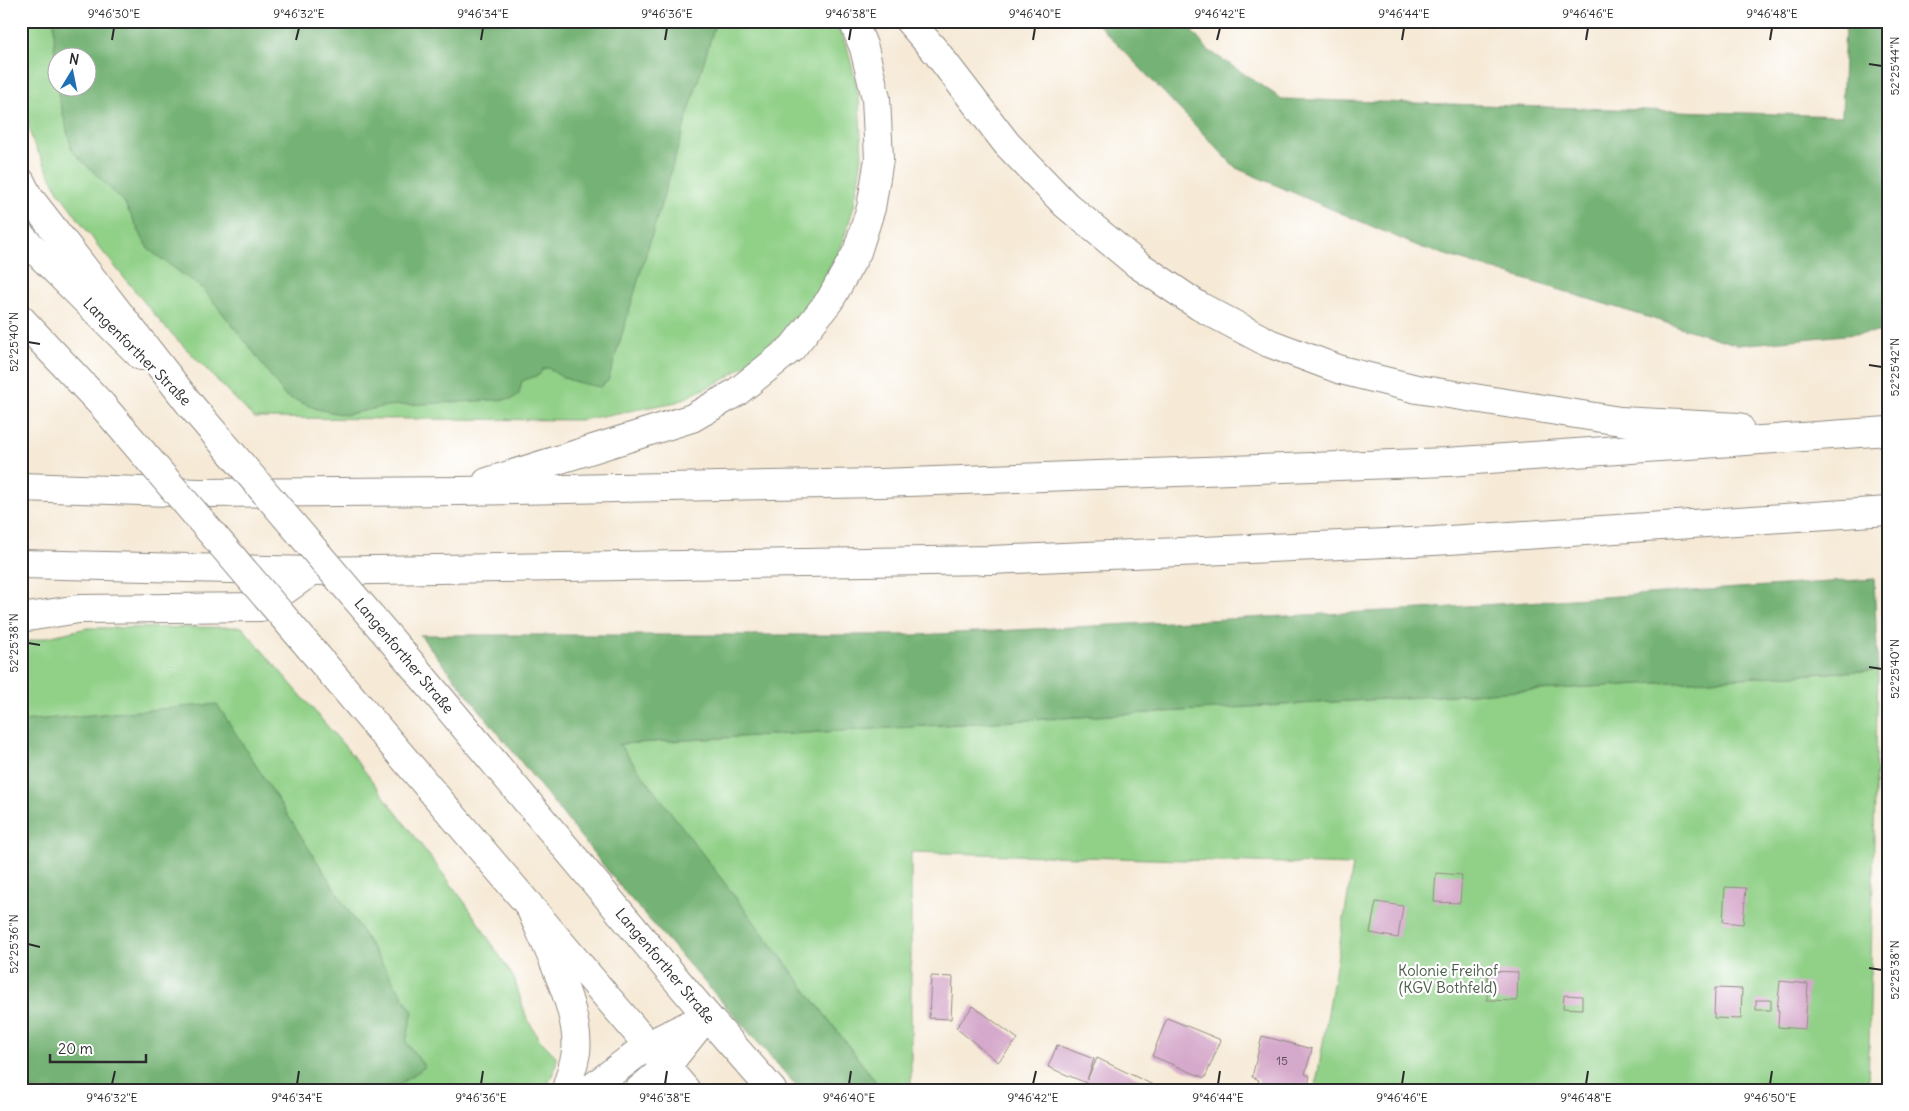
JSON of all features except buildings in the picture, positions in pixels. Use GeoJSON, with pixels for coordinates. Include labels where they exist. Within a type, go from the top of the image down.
{"type":"FeatureCollection","features":[{"type":"Feature","properties":{"kind":"main road"},"geometry":{"type":"LineString","coordinates":[[459,492],[692,418],[737,392],[792,348],[830,300],[856,252],[871,208],[879,159],[876,98],[864,48],[852,21]]}},
{"type":"Feature","properties":{"kind":"main road"},"geometry":{"type":"LineString","coordinates":[[909,21],[1007,144],[1066,205],[1137,264],[1199,306],[1269,343],[1341,370],[1417,389],[1620,421],[1879,432]]}},
{"type":"Feature","properties":{"kind":"main road"},"geometry":{"type":"LineString","coordinates":[[21,182],[28,196],[192,407]]}},
{"type":"Feature","properties":{"kind":"main road","name":"Langenforther Straße"},"geometry":{"type":"LineString","coordinates":[[21,236],[192,407],[399,648],[707,1016],[772,1090]]}},
{"type":"Feature","properties":{"kind":"main road"},"geometry":{"type":"LineString","coordinates":[[21,319],[102,405],[686,1090]]}},
{"type":"Feature","properties":{"kind":"main road"},"geometry":{"type":"LineString","coordinates":[[21,487],[200,492],[459,492],[882,483],[1447,462],[1879,432]]}},
{"type":"Feature","properties":{"kind":"main road"},"geometry":{"type":"LineString","coordinates":[[21,564],[312,571],[991,560],[1434,542],[1888,511]]}},
{"type":"Feature","properties":{"kind":"main road"},"geometry":{"type":"LineString","coordinates":[[21,618],[79,609],[261,608],[312,571]]}},
{"type":"Feature","properties":{"kind":"main road"},"geometry":{"type":"LineString","coordinates":[[529,905],[566,995],[574,1027],[576,1052],[566,1090]]}},
{"type":"Feature","properties":{"kind":"main road"},"geometry":{"type":"LineString","coordinates":[[589,1090],[648,1045],[707,1016]]}},
{"type":"Feature","properties":{"kind":"main road"},"geometry":{"type":"LineString","coordinates":[[639,1090],[666,1067],[707,1016]]}},
{"type":"Feature","properties":{"kind":"green space"},"geometry":{"type":"Polygon","coordinates":[[[30,21],[836,21],[848,50],[859,97],[862,158],[854,206],[840,251],[818,296],[780,341],[725,379],[677,402],[581,420],[254,418],[164,326],[98,246],[58,191],[32,140],[24,102],[23,42],[30,21]]]}},
{"type":"Feature","properties":{"kind":"green space"},"geometry":{"type":"Polygon","coordinates":[[[54,21],[716,21],[608,381],[600,387],[566,379],[549,368],[543,369],[539,375],[522,381],[519,394],[512,399],[387,406],[345,415],[317,409],[285,396],[252,350],[204,290],[148,249],[124,202],[72,151],[59,98],[98,98],[98,48],[54,48],[54,21]]]}},
{"type":"Feature","properties":{"kind":"green space"},"geometry":{"type":"Polygon","coordinates":[[[1095,21],[1183,21],[1208,50],[1282,99],[1842,116],[1845,21],[1888,21],[1888,331],[1738,345],[1420,247],[1236,168],[1095,21]]]}},
{"type":"Feature","properties":{"kind":"green space"},"geometry":{"type":"Polygon","coordinates":[[[1874,579],[1878,670],[619,744],[882,1090],[800,1090],[623,890],[420,635],[917,635],[1422,609],[1874,579]]]}},
{"type":"Feature","properties":{"kind":"green space"},"geometry":{"type":"Polygon","coordinates":[[[242,627],[354,757],[466,904],[514,978],[526,1016],[539,1039],[556,1056],[556,1067],[545,1090],[21,1090],[21,643],[87,628],[242,627]]]}},
{"type":"Feature","properties":{"kind":"green space","name":"Kolonie Freihof (KGV Bothfeld)"},"geometry":{"type":"Polygon","coordinates":[[[1878,670],[1868,1090],[1315,1090],[1353,865],[911,852],[911,1090],[882,1090],[618,744],[1878,670]]]}},
{"type":"Feature","properties":{"kind":"green space"},"geometry":{"type":"Polygon","coordinates":[[[217,704],[413,1012],[406,1042],[425,1067],[391,1090],[21,1090],[21,721],[217,704]]]}}]}
